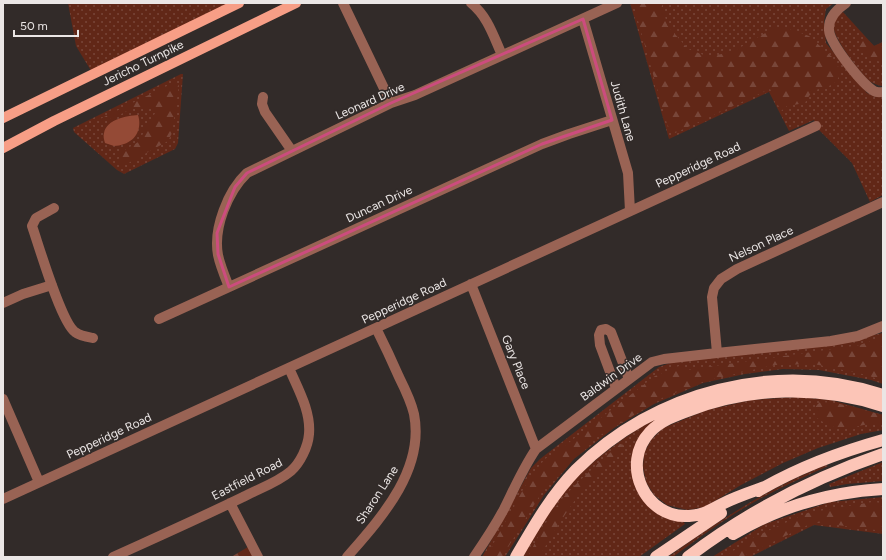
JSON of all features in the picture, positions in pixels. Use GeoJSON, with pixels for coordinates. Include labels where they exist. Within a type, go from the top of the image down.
{"type":"FeatureCollection","features":[{"type":"Feature","properties":{"kind":"highway"},"geometry":{"type":"LineString","coordinates":[[516,557],[550,501],[563,484],[588,459],[625,430],[682,401],[711,391],[729,387],[789,380],[838,384],[862,388],[883,395]]}},
{"type":"Feature","properties":{"kind":"highway"},"geometry":{"type":"LineString","coordinates":[[883,406],[850,397],[811,392],[779,392],[741,396],[703,405],[654,428],[647,436],[638,455],[638,476],[643,490],[656,505],[673,514],[689,516],[706,513],[722,504],[765,487],[821,461],[883,440]]}},
{"type":"Feature","properties":{"kind":"highway"},"geometry":{"type":"LineString","coordinates":[[688,557],[727,529],[783,497],[846,468],[883,454]]}},
{"type":"Feature","properties":{"kind":"highway"},"geometry":{"type":"LineString","coordinates":[[656,557],[711,519],[765,487]]}},
{"type":"Feature","properties":{"kind":"highway"},"geometry":{"type":"LineString","coordinates":[[699,557],[737,532],[798,505],[837,494],[883,489]]}},
{"type":"Feature","properties":{"kind":"main road","name":"Jericho Turnpike"},"geometry":{"type":"LineString","coordinates":[[3,118],[239,3]]}},
{"type":"Feature","properties":{"kind":"main road","name":"Jericho Turnpike"},"geometry":{"type":"LineString","coordinates":[[3,148],[54,121],[296,3]]}},
{"type":"Feature","properties":{"kind":"street"},"geometry":{"type":"LineString","coordinates":[[343,3],[391,103]]}},
{"type":"Feature","properties":{"kind":"street"},"geometry":{"type":"LineString","coordinates":[[471,3],[480,10],[485,17],[502,54]]}},
{"type":"Feature","properties":{"kind":"street","name":"Leonard Drive"},"geometry":{"type":"LineString","coordinates":[[229,287],[218,254],[217,233],[235,187],[239,180],[247,172],[391,103],[415,95],[502,54],[617,3]]}},
{"type":"Feature","properties":{"kind":"street"},"geometry":{"type":"LineString","coordinates":[[846,3],[836,11],[830,20],[829,30],[831,38],[839,52],[865,84],[879,92]]}},
{"type":"Feature","properties":{"kind":"street","name":"Judith Lane"},"geometry":{"type":"LineString","coordinates":[[583,19],[628,173],[630,211]]}},
{"type":"Feature","properties":{"kind":"street"},"geometry":{"type":"LineString","coordinates":[[263,97],[262,104],[265,112],[292,151]]}},
{"type":"Feature","properties":{"kind":"street","name":"Duncan Drive"},"geometry":{"type":"LineString","coordinates":[[160,319],[542,144],[612,120]]}},
{"type":"Feature","properties":{"kind":"street","name":"Pepperidge Road"},"geometry":{"type":"LineString","coordinates":[[3,499],[816,126]]}},
{"type":"Feature","properties":{"kind":"street","name":"Nelson Place"},"geometry":{"type":"LineString","coordinates":[[717,353],[712,298],[714,288],[721,279],[737,269],[883,202]]}},
{"type":"Feature","properties":{"kind":"street"},"geometry":{"type":"LineString","coordinates":[[54,208],[36,218],[32,226],[52,285],[71,328],[75,332],[86,337],[93,338]]}},
{"type":"Feature","properties":{"kind":"street","name":"Gary Place"},"geometry":{"type":"LineString","coordinates":[[471,284],[536,449]]}},
{"type":"Feature","properties":{"kind":"street"},"geometry":{"type":"LineString","coordinates":[[3,303],[23,294],[52,285]]}},
{"type":"Feature","properties":{"kind":"street","name":"Baldwin Drive"},"geometry":{"type":"LineString","coordinates":[[474,557],[488,537],[525,466],[536,449],[616,388],[655,361],[832,341],[858,336],[883,326]]}},
{"type":"Feature","properties":{"kind":"street","name":"Sharon Lane"},"geometry":{"type":"LineString","coordinates":[[347,557],[381,516],[406,476],[414,452],[416,438],[414,414],[408,396],[376,328]]}},
{"type":"Feature","properties":{"kind":"street"},"geometry":{"type":"LineString","coordinates":[[616,388],[600,345],[599,335],[601,330],[606,329],[611,332],[629,379]]}},
{"type":"Feature","properties":{"kind":"street","name":"Eastfield Road"},"geometry":{"type":"LineString","coordinates":[[113,557],[230,503],[283,477],[292,470],[303,455],[309,435],[309,419],[289,368]]}},
{"type":"Feature","properties":{"kind":"street"},"geometry":{"type":"LineString","coordinates":[[3,399],[39,482]]}},
{"type":"Feature","properties":{"kind":"street"},"geometry":{"type":"LineString","coordinates":[[230,503],[258,557]]}},
{"type":"Feature","properties":{"kind":"highlighted area"},"geometry":{"type":"Polygon","coordinates":[[[583,19],[612,120],[542,144],[229,287],[218,254],[217,233],[235,187],[247,173],[391,103],[583,19]]]}},
{"type":"Feature","properties":{"kind":"green space"},"geometry":{"type":"Polygon","coordinates":[[[68,3],[239,3],[93,74],[76,46],[68,3]]]}},
{"type":"Feature","properties":{"kind":"green space"},"geometry":{"type":"Polygon","coordinates":[[[630,3],[834,3],[826,9],[824,22],[826,43],[867,93],[876,97],[883,97],[883,195],[870,202],[852,163],[819,130],[814,120],[789,131],[769,92],[669,139],[630,3]]]}},
{"type":"Feature","properties":{"kind":"green space"},"geometry":{"type":"Polygon","coordinates":[[[633,3],[661,3],[667,25],[688,49],[709,57],[734,51],[774,28],[787,28],[809,36],[832,57],[841,71],[839,77],[830,86],[813,92],[805,103],[787,106],[781,111],[770,89],[675,133],[671,133],[669,131],[633,3]]]}},
{"type":"Feature","properties":{"kind":"green space"},"geometry":{"type":"Polygon","coordinates":[[[843,12],[874,46],[883,42],[883,86],[871,82],[844,50],[834,30],[834,22],[843,12]]]}},
{"type":"Feature","properties":{"kind":"green space"},"geometry":{"type":"Polygon","coordinates":[[[864,39],[874,46],[883,42],[883,62],[871,59],[865,55],[858,45],[861,40],[864,39]]]}},
{"type":"Feature","properties":{"kind":"green space"},"geometry":{"type":"Polygon","coordinates":[[[183,74],[178,143],[175,149],[124,174],[117,170],[74,132],[73,128],[183,74]]]}},
{"type":"Feature","properties":{"kind":"green space"},"geometry":{"type":"Polygon","coordinates":[[[175,82],[179,85],[172,133],[168,141],[123,166],[118,161],[121,152],[140,141],[146,126],[156,112],[151,108],[132,109],[106,121],[96,121],[175,82]]]}},
{"type":"Feature","properties":{"kind":"green space"},"geometry":{"type":"Polygon","coordinates":[[[883,333],[883,384],[871,380],[819,370],[783,369],[745,374],[703,383],[654,404],[614,428],[574,459],[544,495],[505,557],[482,557],[531,468],[540,459],[659,367],[673,362],[838,342],[883,333]]]}},
{"type":"Feature","properties":{"kind":"green space"},"geometry":{"type":"Polygon","coordinates":[[[883,336],[883,381],[867,375],[814,364],[774,365],[705,381],[662,398],[589,442],[547,484],[502,557],[486,557],[530,477],[545,459],[567,444],[655,376],[679,366],[687,370],[860,345],[883,336]]]}},
{"type":"Feature","properties":{"kind":"green space"},"geometry":{"type":"Polygon","coordinates":[[[798,397],[831,400],[883,415],[883,430],[861,434],[818,448],[783,463],[741,485],[705,507],[687,510],[667,505],[654,495],[646,482],[643,467],[644,453],[651,440],[663,428],[707,410],[751,400],[798,397]]]}},
{"type":"Feature","properties":{"kind":"green space"},"geometry":{"type":"Polygon","coordinates":[[[820,402],[836,403],[883,415],[883,423],[873,423],[845,429],[829,426],[817,418],[814,408],[820,402]]]}},
{"type":"Feature","properties":{"kind":"green space"},"geometry":{"type":"Polygon","coordinates":[[[679,408],[641,437],[638,491],[682,519],[685,524],[639,557],[523,557],[535,532],[545,516],[556,501],[582,472],[627,436],[648,423],[679,408]]]}},
{"type":"Feature","properties":{"kind":"green space"},"geometry":{"type":"Polygon","coordinates":[[[620,444],[624,445],[624,450],[584,487],[560,522],[539,557],[528,557],[543,527],[561,500],[582,478],[620,444]]]}},
{"type":"Feature","properties":{"kind":"green space"},"geometry":{"type":"Polygon","coordinates":[[[883,462],[883,481],[830,487],[829,484],[883,462]]]}},
{"type":"Feature","properties":{"kind":"green space"},"geometry":{"type":"Polygon","coordinates":[[[826,465],[828,466],[745,507],[673,557],[668,557],[712,526],[758,498],[794,479],[826,465]]]}},
{"type":"Feature","properties":{"kind":"green space"},"geometry":{"type":"Polygon","coordinates":[[[883,497],[883,534],[814,525],[750,557],[712,557],[765,524],[830,502],[883,497]]]}},
{"type":"Feature","properties":{"kind":"green space"},"geometry":{"type":"Polygon","coordinates":[[[872,502],[883,503],[883,531],[814,522],[742,557],[724,557],[752,538],[807,513],[872,502]]]}},
{"type":"Feature","properties":{"kind":"green space"},"geometry":{"type":"Polygon","coordinates":[[[248,547],[254,557],[231,557],[248,547]]]}},
{"type":"Feature","properties":{"kind":"shaded area"},"geometry":{"type":"Polygon","coordinates":[[[138,115],[139,128],[132,139],[124,144],[116,146],[105,143],[104,134],[109,124],[123,117],[138,115]]]}}]}
